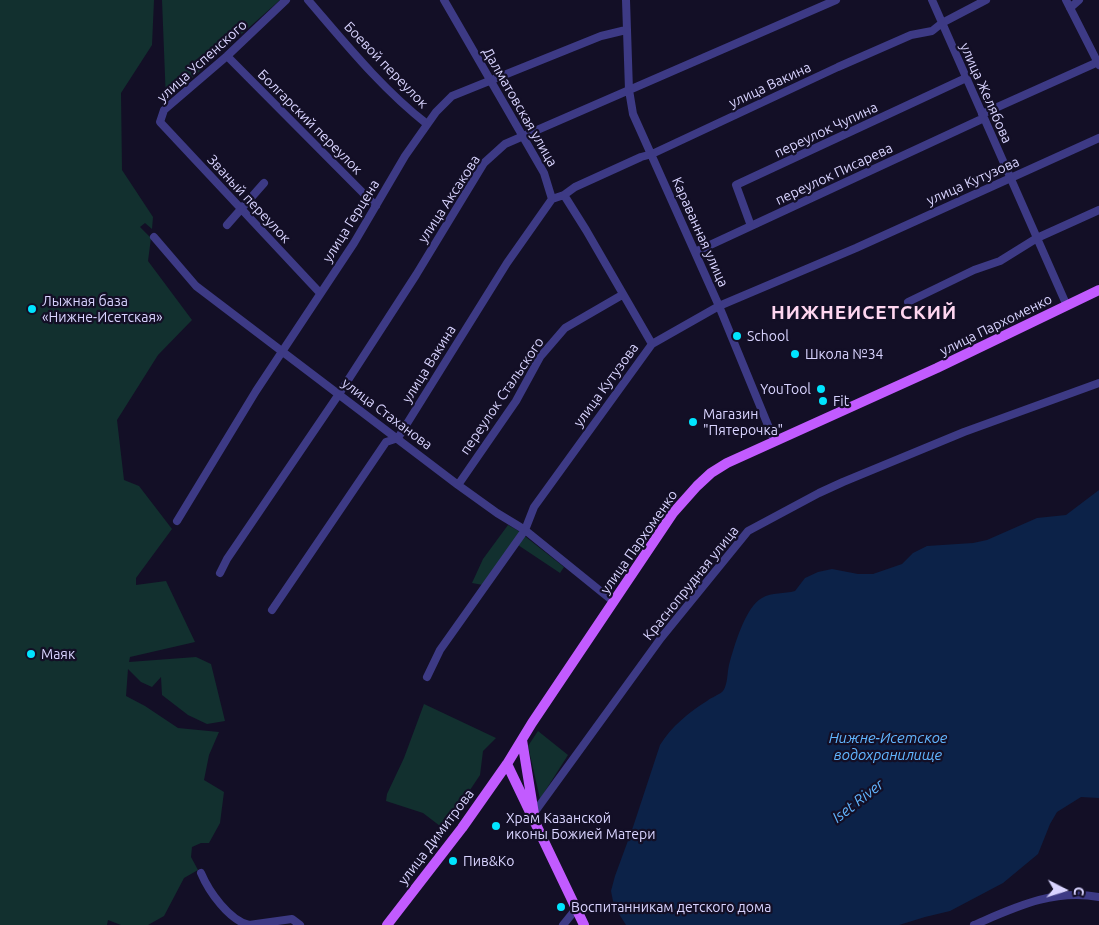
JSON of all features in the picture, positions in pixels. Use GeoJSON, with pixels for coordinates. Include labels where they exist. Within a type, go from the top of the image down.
{"type":"FeatureCollection","features":[{"type":"Feature","properties":{"kind":"main road","name":"улица Пархоменко"},"geometry":{"type":"LineString","coordinates":[[506,764],[673,512],[696,486],[711,473],[774,440],[937,368],[1099,290]]}},
{"type":"Feature","properties":{"kind":"main road"},"geometry":{"type":"LineString","coordinates":[[522,740],[536,824]]}},
{"type":"Feature","properties":{"kind":"main road"},"geometry":{"type":"LineString","coordinates":[[506,764],[584,925]]}},
{"type":"Feature","properties":{"kind":"main road","name":"улица Димитрова"},"geometry":{"type":"LineString","coordinates":[[387,925],[462,828],[506,764]]}},
{"type":"Feature","properties":{"kind":"street","name":"улица Успенского"},"geometry":{"type":"LineString","coordinates":[[160,122],[164,110],[228,56],[286,0]]}},
{"type":"Feature","properties":{"kind":"street","name":"Боевой переулок"},"geometry":{"type":"LineString","coordinates":[[308,0],[368,68],[408,109],[427,124]]}},
{"type":"Feature","properties":{"kind":"street","name":"Далматовская улица"},"geometry":{"type":"LineString","coordinates":[[444,0],[544,173],[552,199]]}},
{"type":"Feature","properties":{"kind":"street","name":"Караванная улица"},"geometry":{"type":"LineString","coordinates":[[626,0],[629,90],[633,114],[719,306],[774,440]]}},
{"type":"Feature","properties":{"kind":"street","name":"улица Аксакова"},"geometry":{"type":"LineString","coordinates":[[220,573],[227,559],[339,394],[416,275],[484,163],[505,144],[836,0]]}},
{"type":"Feature","properties":{"kind":"street","name":"улица Желябова"},"geometry":{"type":"LineString","coordinates":[[932,0],[1068,306]]}},
{"type":"Feature","properties":{"kind":"street","name":"улица Вакина"},"geometry":{"type":"LineString","coordinates":[[564,195],[575,187],[641,157],[652,154],[838,67],[911,35],[932,31],[942,23],[986,0]]}},
{"type":"Feature","properties":{"kind":"street"},"geometry":{"type":"LineString","coordinates":[[1066,0],[1098,64]]}},
{"type":"Feature","properties":{"kind":"street"},"geometry":{"type":"LineString","coordinates":[[1070,8],[1079,0]]}},
{"type":"Feature","properties":{"kind":"street","name":"улица Герцена"},"geometry":{"type":"LineString","coordinates":[[177,521],[282,350],[354,243],[404,156],[436,112],[452,96],[601,36],[626,30]]}},
{"type":"Feature","properties":{"kind":"street","name":"Болгарский переулок"},"geometry":{"type":"LineString","coordinates":[[228,56],[376,206]]}},
{"type":"Feature","properties":{"kind":"street","name":"переулок Писарева"},"geometry":{"type":"LineString","coordinates":[[695,252],[1098,64]]}},
{"type":"Feature","properties":{"kind":"street","name":"переулок Чупина"},"geometry":{"type":"LineString","coordinates":[[751,226],[736,185],[966,78]]}},
{"type":"Feature","properties":{"kind":"street","name":"Званый переулок"},"geometry":{"type":"LineString","coordinates":[[160,122],[320,293]]}},
{"type":"Feature","properties":{"kind":"street","name":"улица Кутузова"},"geometry":{"type":"LineString","coordinates":[[427,677],[440,650],[525,530],[534,506],[652,344],[719,306],[865,244],[1099,138]]}},
{"type":"Feature","properties":{"kind":"street"},"geometry":{"type":"LineString","coordinates":[[227,225],[264,183]]}},
{"type":"Feature","properties":{"kind":"street"},"geometry":{"type":"LineString","coordinates":[[552,199],[564,195],[652,344]]}},
{"type":"Feature","properties":{"kind":"street","name":"улица Вакина"},"geometry":{"type":"LineString","coordinates":[[272,610],[386,442],[398,438],[508,263],[552,199]]}},
{"type":"Feature","properties":{"kind":"street"},"geometry":{"type":"LineString","coordinates":[[908,302],[974,270],[1000,261],[1037,238],[1099,210]]}},
{"type":"Feature","properties":{"kind":"street","name":"улица Стаханова"},"geometry":{"type":"LineString","coordinates":[[154,237],[196,286],[458,485],[525,530],[614,602]]}},
{"type":"Feature","properties":{"kind":"street","name":"переулок Стальского"},"geometry":{"type":"LineString","coordinates":[[458,485],[516,401],[540,358],[565,328],[622,295]]}},
{"type":"Feature","properties":{"kind":"street","name":"Краснопрудная улица"},"geometry":{"type":"LineString","coordinates":[[534,813],[660,638],[748,531],[843,482],[964,432],[1099,383]]}},
{"type":"Feature","properties":{"kind":"street"},"geometry":{"type":"LineString","coordinates":[[201,873],[208,890],[239,922],[249,925],[292,919],[300,925]]}},
{"type":"Feature","properties":{"kind":"street"},"geometry":{"type":"LineString","coordinates":[[974,925],[1013,909],[1065,894],[1099,897]]}},
{"type":"Feature","properties":{"kind":"street"},"geometry":{"type":"LineString","coordinates":[[563,925],[576,908]]}},
{"type":"Feature","properties":{"kind":"green space"},"geometry":{"type":"Polygon","coordinates":[[[0,0],[154,0],[152,45],[121,93],[122,170],[153,217],[152,229],[145,223],[140,227],[151,238],[148,261],[192,320],[158,355],[117,420],[124,480],[139,486],[172,529],[136,578],[136,585],[166,581],[195,642],[130,657],[129,662],[196,657],[211,664],[225,721],[207,724],[188,715],[162,695],[161,677],[152,687],[141,682],[128,669],[126,696],[178,728],[219,732],[209,755],[204,780],[224,792],[220,823],[209,843],[201,843],[192,847],[191,857],[198,870],[184,878],[164,916],[148,925],[121,925],[108,920],[107,925],[0,925],[0,0]]]}},
{"type":"Feature","properties":{"kind":"green space"},"geometry":{"type":"Polygon","coordinates":[[[162,0],[280,0],[166,101],[162,0]]]}},
{"type":"Feature","properties":{"kind":"green space"},"geometry":{"type":"Polygon","coordinates":[[[508,525],[564,567],[560,573],[518,545],[483,585],[472,583],[483,559],[508,525]]]}},
{"type":"Feature","properties":{"kind":"green space"},"geometry":{"type":"Polygon","coordinates":[[[424,704],[496,738],[483,751],[480,775],[444,829],[423,813],[386,801],[387,794],[404,758],[424,704]]]}},
{"type":"Feature","properties":{"kind":"green space"},"geometry":{"type":"Polygon","coordinates":[[[538,731],[568,755],[540,799],[528,746],[538,731]]]}},
{"type":"Feature","properties":{"kind":"water","name":"Нижне-Исетское водохранилище"},"geometry":{"type":"Polygon","coordinates":[[[1099,490],[1099,798],[1081,797],[1057,812],[1038,854],[1003,883],[950,911],[899,925],[626,925],[614,906],[611,891],[660,745],[669,732],[687,715],[723,691],[737,638],[745,618],[756,603],[770,595],[795,591],[805,578],[818,572],[832,569],[858,574],[873,574],[902,564],[913,553],[927,546],[973,543],[987,540],[1037,518],[1066,515],[1099,490]]]}},
{"type":"Feature","properties":{"kind":"place","name":"Лыжная база «Нижне-Исетская»"},"geometry":{"type":"Point","coordinates":[32,309]}},
{"type":"Feature","properties":{"kind":"place","name":"School"},"geometry":{"type":"Point","coordinates":[737,336]}},
{"type":"Feature","properties":{"kind":"place","name":"Школа №34"},"geometry":{"type":"Point","coordinates":[795,354]}},
{"type":"Feature","properties":{"kind":"place","name":"YouTool"},"geometry":{"type":"Point","coordinates":[821,389]}},
{"type":"Feature","properties":{"kind":"place","name":"Fit"},"geometry":{"type":"Point","coordinates":[823,401]}},
{"type":"Feature","properties":{"kind":"place","name":"Магазин \"Пятерочка\""},"geometry":{"type":"Point","coordinates":[693,422]}},
{"type":"Feature","properties":{"kind":"place","name":"Маяк"},"geometry":{"type":"Point","coordinates":[31,654]}},
{"type":"Feature","properties":{"kind":"place","name":"Храм Казанской иконы Божией Матери"},"geometry":{"type":"Point","coordinates":[496,826]}},
{"type":"Feature","properties":{"kind":"place","name":"Пив&Ко"},"geometry":{"type":"Point","coordinates":[453,861]}},
{"type":"Feature","properties":{"kind":"place","name":"Воспитанникам детского дома"},"geometry":{"type":"Point","coordinates":[561,907]}},
{"type":"Feature","properties":{"kind":"district","name":"НИЖНЕИСЕТСКИЙ"},"geometry":{"type":"Point","coordinates":[864,313]}},
{"type":"Feature","properties":{"kind":"water label","name":"Iset River"},"geometry":{"type":"Point","coordinates":[858,801]}}]}
